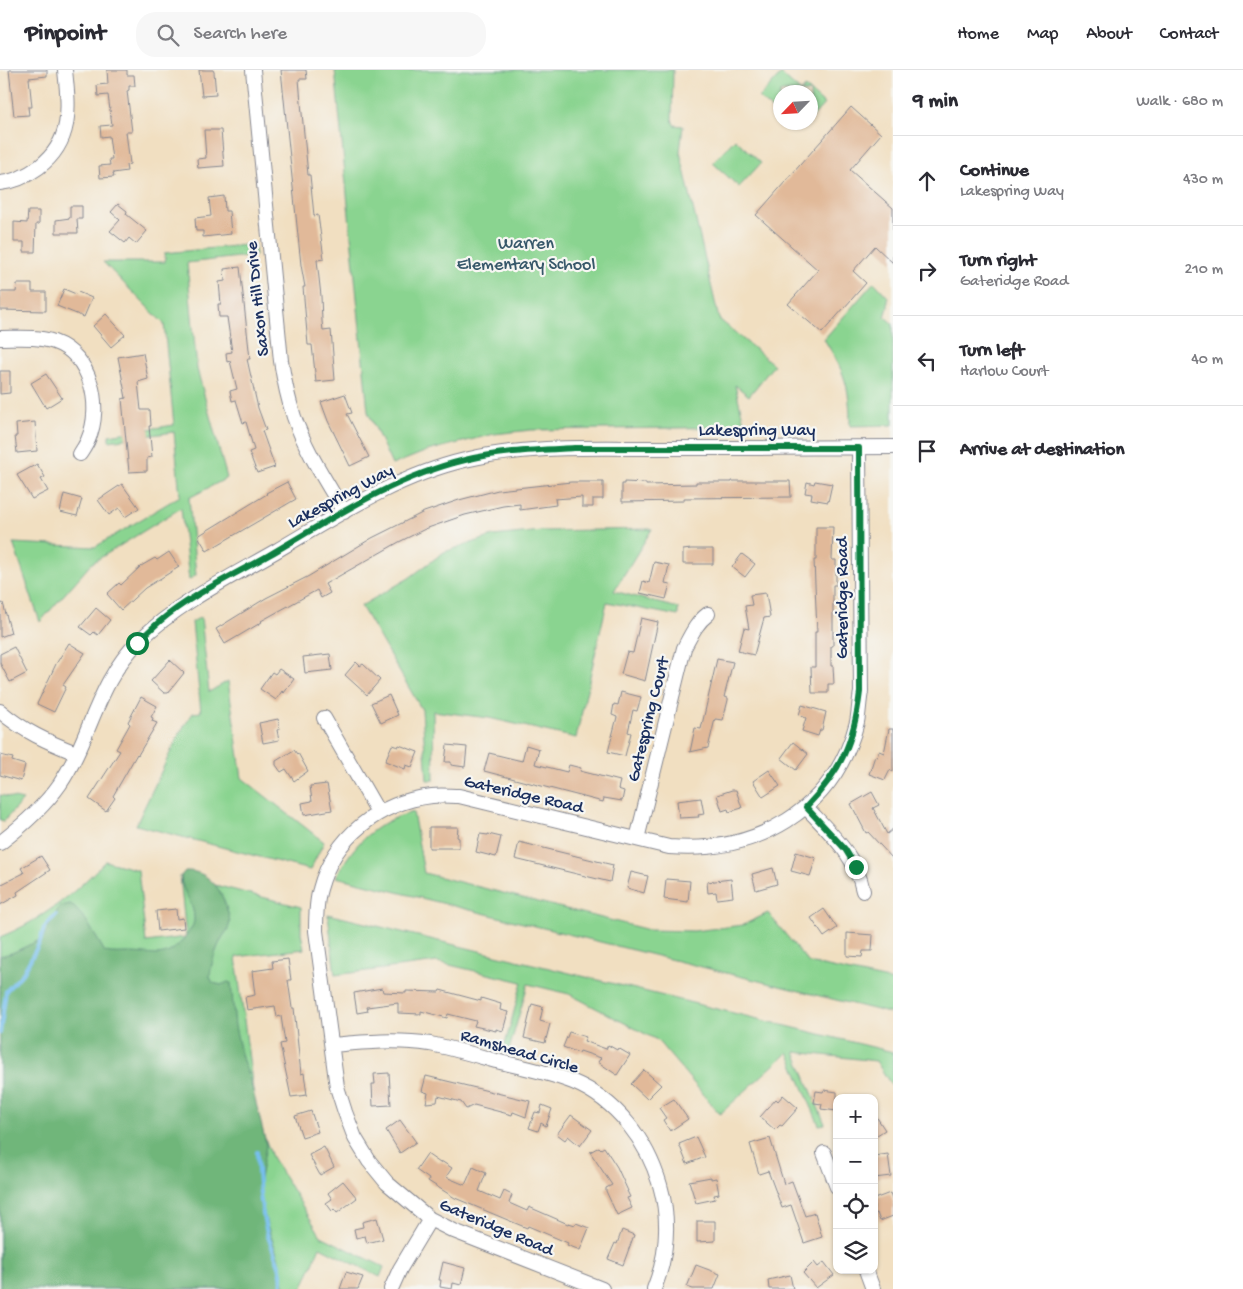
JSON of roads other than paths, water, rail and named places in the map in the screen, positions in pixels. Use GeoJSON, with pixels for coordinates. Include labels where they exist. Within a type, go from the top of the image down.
{"type":"FeatureCollection","features":[{"type":"Feature","properties":{"kind":"street"},"geometry":{"type":"LineString","coordinates":[[0,183],[22,177],[48,160],[58,150],[68,116],[65,70]]}},
{"type":"Feature","properties":{"kind":"street","name":"Saxon Hill Drive"},"geometry":{"type":"LineString","coordinates":[[253,70],[281,361],[286,392],[294,418],[307,447],[344,512]]}},
{"type":"Feature","properties":{"kind":"street"},"geometry":{"type":"LineString","coordinates":[[0,338],[40,339],[67,348],[78,357],[90,380],[94,406],[93,424],[88,440],[80,454]]}},
{"type":"Feature","properties":{"kind":"street","name":"Lakespring Way"},"geometry":{"type":"LineString","coordinates":[[0,843],[41,806],[60,783],[76,753],[104,690],[118,667],[137,643],[160,622],[189,601],[377,494],[435,469],[465,460],[500,453],[582,448],[893,447]]}},
{"type":"Feature","properties":{"kind":"street","name":"Gateridge Road"},"geometry":{"type":"LineString","coordinates":[[602,1289],[454,1231],[430,1219],[387,1183],[369,1161],[355,1138],[337,1087],[316,931],[316,910],[320,889],[328,867],[338,849],[351,834],[378,812],[415,798],[458,796],[668,848],[692,849],[735,843],[779,826],[806,807],[822,790],[837,769],[849,745],[857,721],[860,692],[859,448]]}},
{"type":"Feature","properties":{"kind":"street","name":"Gatespring Court"},"geometry":{"type":"LineString","coordinates":[[637,840],[684,648],[700,620],[708,614]]}},
{"type":"Feature","properties":{"kind":"street"},"geometry":{"type":"LineString","coordinates":[[0,711],[14,723],[37,737],[76,753]]}},
{"type":"Feature","properties":{"kind":"street"},"geometry":{"type":"LineString","coordinates":[[324,718],[378,812]]}},
{"type":"Feature","properties":{"kind":"street"},"geometry":{"type":"LineString","coordinates":[[806,807],[845,849],[856,867],[864,891]]}},
{"type":"Feature","properties":{"kind":"street","name":"Ramshead Circle"},"geometry":{"type":"LineString","coordinates":[[332,1045],[374,1042],[431,1044],[549,1074],[574,1083],[600,1098],[622,1116],[641,1140],[655,1168],[666,1224],[665,1253],[654,1289]]}},
{"type":"Feature","properties":{"kind":"street"},"geometry":{"type":"LineString","coordinates":[[824,1153],[836,1184]]}},
{"type":"Feature","properties":{"kind":"street"},"geometry":{"type":"LineString","coordinates":[[391,1289],[400,1269],[430,1219]]}},
{"type":"Feature","properties":{"kind":"street"},"geometry":{"type":"LineString","coordinates":[[867,1274],[873,1289]]}},
{"type":"Feature","properties":{"kind":"waterway"},"geometry":{"type":"LineString","coordinates":[[0,1033],[6,991],[23,973],[40,942],[44,928],[56,915]]}},
{"type":"Feature","properties":{"kind":"waterway"},"geometry":{"type":"LineString","coordinates":[[257,1152],[263,1213],[267,1233],[280,1268],[281,1289]]}},
{"type":"Feature","properties":{"kind":"park label","name":"Warren Elementary School"},"geometry":{"type":"Point","coordinates":[526,252]}}]}
